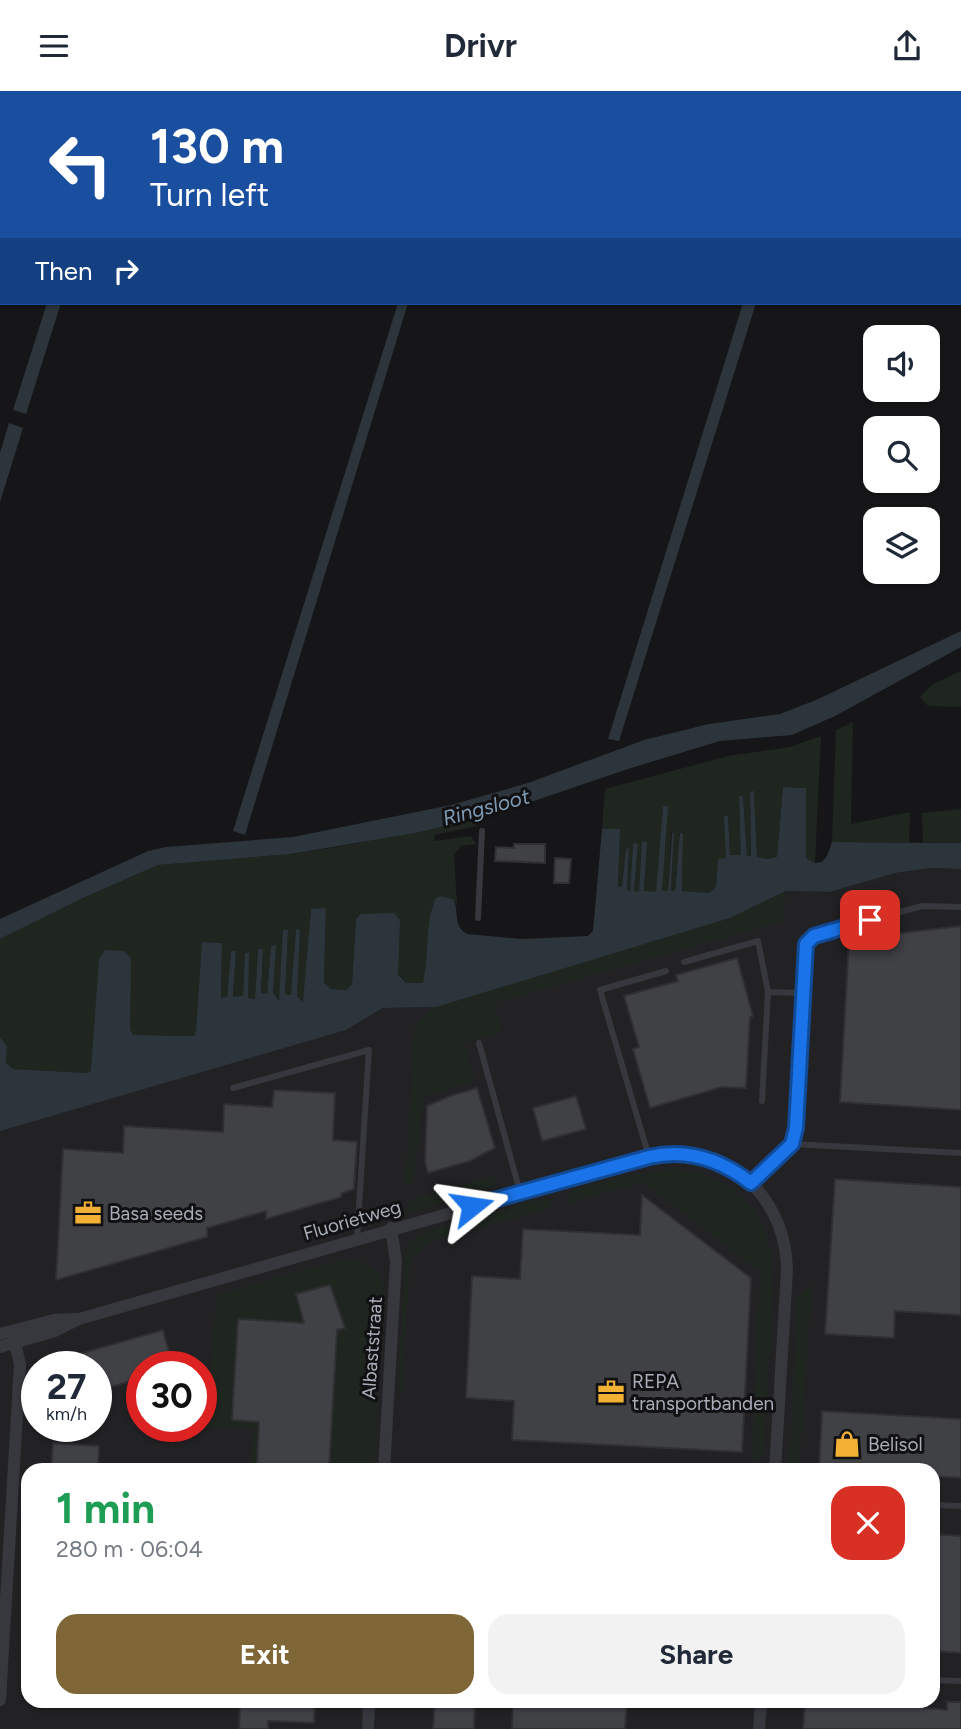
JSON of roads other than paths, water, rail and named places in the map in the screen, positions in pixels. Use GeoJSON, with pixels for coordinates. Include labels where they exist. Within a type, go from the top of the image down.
{"type":"FeatureCollection","features":[{"type":"Feature","properties":{"kind":"street","name":"Fluorietweg"},"geometry":{"type":"LineString","coordinates":[[0,1347],[9,1336],[54,1320],[79,1319],[391,1228],[672,1153],[711,1159],[732,1169],[751,1183],[773,1210],[780,1227],[787,1254],[775,1463]]}},
{"type":"Feature","properties":{"kind":"street","name":"Albaststraat"},"geometry":{"type":"LineString","coordinates":[[384,1463],[396,1261],[391,1228]]}},
{"type":"Feature","properties":{"kind":"street"},"geometry":{"type":"LineString","coordinates":[[0,1700],[20,1369],[9,1336]]}},
{"type":"Feature","properties":{"kind":"street"},"geometry":{"type":"LineString","coordinates":[[368,1729],[369,1708]]}},
{"type":"Feature","properties":{"kind":"street"},"geometry":{"type":"LineString","coordinates":[[759,1729],[760,1708]]}},
{"type":"Feature","properties":{"kind":"lane"},"geometry":{"type":"LineString","coordinates":[[478,918],[482,831]]}},
{"type":"Feature","properties":{"kind":"lane"},"geometry":{"type":"LineString","coordinates":[[751,1183],[792,1144],[796,1128],[806,944],[814,936],[922,906],[961,907]]}},
{"type":"Feature","properties":{"kind":"lane"},"geometry":{"type":"LineString","coordinates":[[684,963],[758,941],[768,992],[762,1101]]}},
{"type":"Feature","properties":{"kind":"lane"},"geometry":{"type":"LineString","coordinates":[[649,1157],[600,990],[666,971]]}},
{"type":"Feature","properties":{"kind":"lane"},"geometry":{"type":"LineString","coordinates":[[768,992],[803,993]]}},
{"type":"Feature","properties":{"kind":"lane"},"geometry":{"type":"LineString","coordinates":[[479,1043],[520,1192]]}},
{"type":"Feature","properties":{"kind":"lane"},"geometry":{"type":"LineString","coordinates":[[233,1089],[369,1050],[357,1238]]}},
{"type":"Feature","properties":{"kind":"lane"},"geometry":{"type":"LineString","coordinates":[[792,1144],[961,1153]]}},
{"type":"Feature","properties":{"kind":"lane"},"geometry":{"type":"LineString","coordinates":[[940,1506],[961,1507]]}},
{"type":"Feature","properties":{"kind":"lane"},"geometry":{"type":"LineString","coordinates":[[940,1680],[961,1681]]}},
{"type":"Feature","properties":{"kind":"water"},"geometry":{"type":"Polygon","coordinates":[[[46,305],[60,305],[26,414],[13,410],[46,305]]]}},
{"type":"Feature","properties":{"kind":"water"},"geometry":{"type":"Polygon","coordinates":[[[397,305],[407,305],[245,835],[233,831],[397,305]]]}},
{"type":"Feature","properties":{"kind":"water"},"geometry":{"type":"Polygon","coordinates":[[[742,305],[755,305],[619,741],[608,739],[742,305]]]}},
{"type":"Feature","properties":{"kind":"water"},"geometry":{"type":"Polygon","coordinates":[[[9,423],[23,428],[0,502],[0,453],[9,423]]]}},
{"type":"Feature","properties":{"kind":"water","name":"Ringsloot"},"geometry":{"type":"Polygon","coordinates":[[[961,631],[961,647],[835,716],[792,735],[720,741],[490,816],[415,833],[291,854],[158,865],[0,939],[0,919],[148,851],[166,847],[293,837],[451,805],[528,783],[644,740],[709,724],[780,714],[816,700],[961,631]]]}},
{"type":"Feature","properties":{"kind":"water"},"geometry":{"type":"Polygon","coordinates":[[[783,787],[806,788],[806,858],[815,863],[822,862],[827,856],[832,842],[961,843],[961,869],[931,868],[895,873],[830,892],[786,891],[730,918],[436,1007],[383,1008],[346,1030],[0,1131],[0,1037],[7,1046],[6,1063],[13,1069],[88,1073],[91,1070],[99,959],[105,950],[124,951],[131,958],[130,1029],[133,1035],[194,1036],[202,942],[222,943],[221,998],[227,997],[231,951],[236,951],[233,997],[243,996],[245,953],[249,952],[248,998],[255,999],[258,949],[263,949],[261,993],[267,994],[271,946],[276,945],[273,992],[279,1001],[283,930],[288,930],[285,994],[291,995],[296,929],[300,930],[297,996],[303,1002],[311,909],[326,908],[324,982],[331,989],[346,990],[352,984],[356,919],[361,914],[394,913],[400,920],[398,974],[406,983],[423,983],[430,919],[435,899],[440,896],[453,899],[459,927],[467,934],[522,939],[588,936],[593,931],[602,829],[620,829],[618,887],[622,886],[626,849],[629,848],[627,890],[630,891],[633,843],[638,844],[634,891],[639,892],[642,841],[647,842],[644,891],[656,892],[663,806],[668,806],[662,891],[668,891],[674,833],[671,890],[675,891],[680,833],[683,834],[682,891],[709,893],[716,887],[718,859],[726,858],[724,816],[728,816],[730,855],[741,855],[739,796],[743,796],[747,856],[751,856],[750,792],[754,791],[757,857],[777,857],[783,787]]]}},
{"type":"Feature","properties":{"kind":"place","name":"Basa seeds"},"geometry":{"type":"Point","coordinates":[88,1213]}},
{"type":"Feature","properties":{"kind":"place","name":"REPA transportbanden"},"geometry":{"type":"Point","coordinates":[611,1392]}},
{"type":"Feature","properties":{"kind":"place","name":"Belisol"},"geometry":{"type":"Point","coordinates":[847,1444]}}]}
